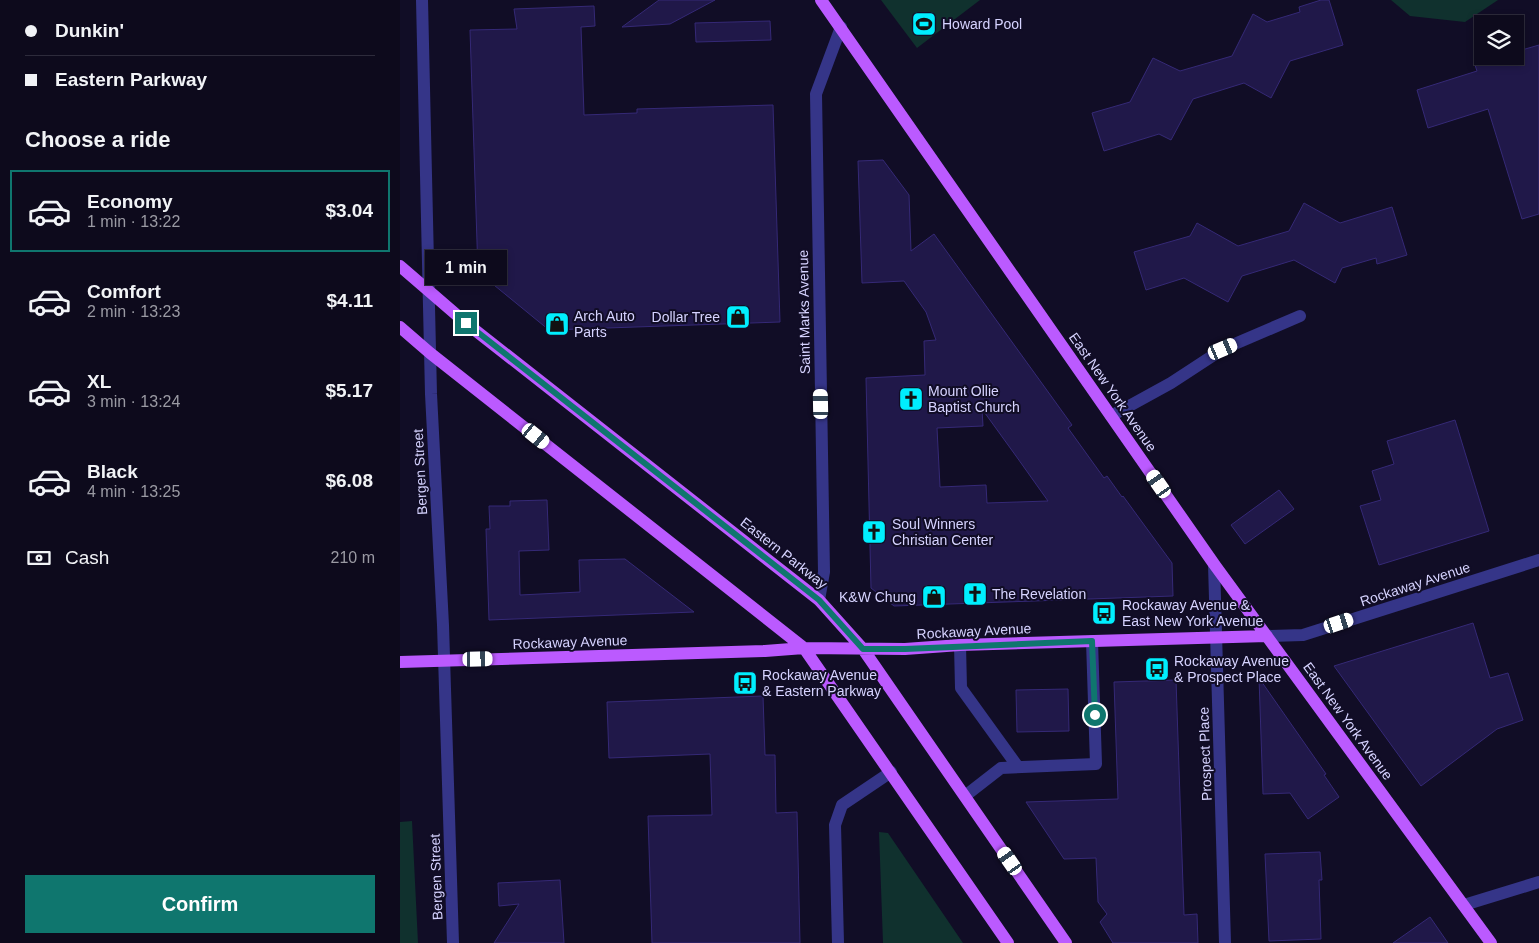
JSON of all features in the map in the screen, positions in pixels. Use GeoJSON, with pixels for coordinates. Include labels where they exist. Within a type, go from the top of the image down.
{"type":"FeatureCollection","features":[{"type":"Feature","properties":{"kind":"main road","name":"East New York Avenue"},"geometry":{"type":"LineString","coordinates":[[822,0],[1214,564],[1491,943]]}},
{"type":"Feature","properties":{"kind":"main road","name":"Eastern Parkway"},"geometry":{"type":"LineString","coordinates":[[400,266],[428,292],[819,600],[863,649],[1066,943]]}},
{"type":"Feature","properties":{"kind":"main road"},"geometry":{"type":"LineString","coordinates":[[400,327],[430,353],[804,648],[1008,943]]}},
{"type":"Feature","properties":{"kind":"main road","name":"Rockaway Avenue"},"geometry":{"type":"LineString","coordinates":[[400,662],[764,651],[804,648],[905,649],[1267,636]]}},
{"type":"Feature","properties":{"kind":"street","name":"Bergen Street"},"geometry":{"type":"LineString","coordinates":[[422,0],[430,353],[444,661],[453,943]]}},
{"type":"Feature","properties":{"kind":"street","name":"Saint Marks Avenue"},"geometry":{"type":"LineString","coordinates":[[819,600],[824,572],[816,94],[842,28]]}},
{"type":"Feature","properties":{"kind":"street"},"geometry":{"type":"LineString","coordinates":[[1111,416],[1171,383],[1223,349],[1300,316]]}},
{"type":"Feature","properties":{"kind":"street","name":"Rockaway Avenue"},"geometry":{"type":"LineString","coordinates":[[1267,636],[1303,635],[1539,560]]}},
{"type":"Feature","properties":{"kind":"street","name":"Prospect Place"},"geometry":{"type":"LineString","coordinates":[[1214,564],[1225,943]]}},
{"type":"Feature","properties":{"kind":"street"},"geometry":{"type":"LineString","coordinates":[[964,796],[1001,768],[1096,764],[1092,641]]}},
{"type":"Feature","properties":{"kind":"street"},"geometry":{"type":"LineString","coordinates":[[960,646],[961,688],[1018,767]]}},
{"type":"Feature","properties":{"kind":"street"},"geometry":{"type":"LineString","coordinates":[[838,943],[835,825],[842,805],[891,772]]}},
{"type":"Feature","properties":{"kind":"street"},"geometry":{"type":"LineString","coordinates":[[1464,905],[1539,882]]}},
{"type":"Feature","properties":{"kind":"green space","name":"Howard Pool"},"geometry":{"type":"Polygon","coordinates":[[[881,0],[980,0],[917,48],[881,0]]]}},
{"type":"Feature","properties":{"kind":"green space"},"geometry":{"type":"Polygon","coordinates":[[[1391,0],[1498,0],[1465,22],[1410,16],[1391,0]]]}},
{"type":"Feature","properties":{"kind":"green space"},"geometry":{"type":"Polygon","coordinates":[[[412,821],[418,943],[400,943],[400,822],[412,821]]]}},
{"type":"Feature","properties":{"kind":"green space"},"geometry":{"type":"Polygon","coordinates":[[[879,832],[888,833],[963,943],[883,943],[879,832]]]}},
{"type":"Feature","properties":{"kind":"building"},"geometry":{"type":"Polygon","coordinates":[[[659,0],[715,0],[670,24],[622,27],[659,0]]]}},
{"type":"Feature","properties":{"kind":"building"},"geometry":{"type":"Polygon","coordinates":[[[1321,0],[1329,0],[1343,45],[1290,61],[1271,98],[1244,83],[1193,99],[1171,140],[1159,134],[1104,151],[1092,113],[1130,102],[1153,58],[1180,71],[1232,56],[1253,14],[1267,22],[1300,12],[1299,7],[1321,0]]]}},
{"type":"Feature","properties":{"kind":"building"},"geometry":{"type":"Polygon","coordinates":[[[594,6],[595,26],[581,27],[584,115],[637,113],[637,109],[773,105],[780,322],[549,330],[478,272],[470,30],[517,29],[514,9],[594,6]]]}},
{"type":"Feature","properties":{"kind":"building"},"geometry":{"type":"Polygon","coordinates":[[[770,21],[771,40],[696,42],[695,23],[770,21]]]}},
{"type":"Feature","properties":{"kind":"building"},"geometry":{"type":"Polygon","coordinates":[[[1539,45],[1539,214],[1522,219],[1488,109],[1428,128],[1417,90],[1477,71],[1475,65],[1524,65],[1524,49],[1539,45]]]}},
{"type":"Feature","properties":{"kind":"building"},"geometry":{"type":"Polygon","coordinates":[[[883,160],[909,195],[911,251],[934,234],[1072,425],[1068,428],[1104,478],[1107,476],[1123,496],[1172,563],[1173,596],[894,606],[871,588],[866,378],[925,375],[924,341],[936,340],[926,312],[904,281],[862,283],[858,161],[883,160]],[[982,409],[983,426],[937,428],[940,487],[986,485],[987,503],[1048,501],[982,409]]]}},
{"type":"Feature","properties":{"kind":"building"},"geometry":{"type":"Polygon","coordinates":[[[1304,203],[1340,223],[1392,207],[1407,255],[1377,264],[1376,258],[1342,268],[1335,283],[1294,260],[1242,276],[1228,302],[1184,278],[1146,290],[1134,252],[1190,236],[1197,223],[1238,246],[1289,231],[1304,203]]]}},
{"type":"Feature","properties":{"kind":"building"},"geometry":{"type":"Polygon","coordinates":[[[1455,420],[1489,531],[1379,565],[1360,506],[1381,500],[1372,471],[1394,464],[1387,441],[1455,420]]]}},
{"type":"Feature","properties":{"kind":"building"},"geometry":{"type":"Polygon","coordinates":[[[1279,490],[1294,509],[1245,544],[1231,525],[1279,490]]]}},
{"type":"Feature","properties":{"kind":"building"},"geometry":{"type":"Polygon","coordinates":[[[547,500],[549,550],[519,551],[520,595],[580,592],[579,560],[625,559],[694,612],[489,620],[486,529],[490,529],[489,506],[510,506],[510,501],[547,500]]]}},
{"type":"Feature","properties":{"kind":"building"},"geometry":{"type":"Polygon","coordinates":[[[1473,623],[1490,678],[1508,673],[1523,720],[1497,729],[1421,786],[1334,666],[1473,623]]]}},
{"type":"Feature","properties":{"kind":"building"},"geometry":{"type":"Polygon","coordinates":[[[1259,678],[1326,774],[1324,775],[1339,797],[1308,819],[1290,793],[1263,794],[1259,678]]]}},
{"type":"Feature","properties":{"kind":"building"},"geometry":{"type":"Polygon","coordinates":[[[1176,680],[1184,915],[1197,914],[1198,943],[1113,943],[1100,922],[1107,914],[1098,902],[1096,858],[1064,859],[1026,802],[1118,799],[1114,682],[1176,680]]]}},
{"type":"Feature","properties":{"kind":"building"},"geometry":{"type":"Polygon","coordinates":[[[1068,689],[1069,731],[1017,732],[1016,690],[1068,689]]]}},
{"type":"Feature","properties":{"kind":"building"},"geometry":{"type":"Polygon","coordinates":[[[763,696],[765,755],[775,755],[776,813],[797,812],[800,943],[652,943],[648,816],[712,815],[710,754],[609,758],[607,702],[763,696]]]}},
{"type":"Feature","properties":{"kind":"building"},"geometry":{"type":"Polygon","coordinates":[[[1320,852],[1322,880],[1319,880],[1321,939],[1269,941],[1265,854],[1320,852]]]}},
{"type":"Feature","properties":{"kind":"building"},"geometry":{"type":"Polygon","coordinates":[[[560,880],[564,943],[494,943],[519,904],[499,906],[498,883],[560,880]]]}},
{"type":"Feature","properties":{"kind":"building"},"geometry":{"type":"Polygon","coordinates":[[[1430,917],[1448,943],[1393,943],[1430,917]]]}},
{"type":"Feature","properties":{"kind":"place","name":"Howard Pool"},"geometry":{"type":"Point","coordinates":[924,24]}},
{"type":"Feature","properties":{"kind":"place","name":"Dollar Tree"},"geometry":{"type":"Point","coordinates":[738,317]}},
{"type":"Feature","properties":{"kind":"place","name":"Arch Auto Parts"},"geometry":{"type":"Point","coordinates":[557,324]}},
{"type":"Feature","properties":{"kind":"place","name":"Mount Ollie Baptist Church"},"geometry":{"type":"Point","coordinates":[911,399]}},
{"type":"Feature","properties":{"kind":"place","name":"Soul Winners Christian Center"},"geometry":{"type":"Point","coordinates":[874,532]}},
{"type":"Feature","properties":{"kind":"place","name":"The Revelation"},"geometry":{"type":"Point","coordinates":[975,594]}},
{"type":"Feature","properties":{"kind":"place","name":"K&W Chung"},"geometry":{"type":"Point","coordinates":[934,597]}},
{"type":"Feature","properties":{"kind":"place","name":"Rockaway Avenue & East New York Avenue"},"geometry":{"type":"Point","coordinates":[1104,613]}},
{"type":"Feature","properties":{"kind":"place","name":"Rockaway Avenue & Prospect Place"},"geometry":{"type":"Point","coordinates":[1157,669]}},
{"type":"Feature","properties":{"kind":"place","name":"Rockaway Avenue & Eastern Parkway"},"geometry":{"type":"Point","coordinates":[745,683]}},
{"type":"Feature","properties":{"kind":"route"},"geometry":{"type":"LineString","coordinates":[[466,323],[819,600],[832,612],[863,649],[1092,641],[1095,715]]}}]}
